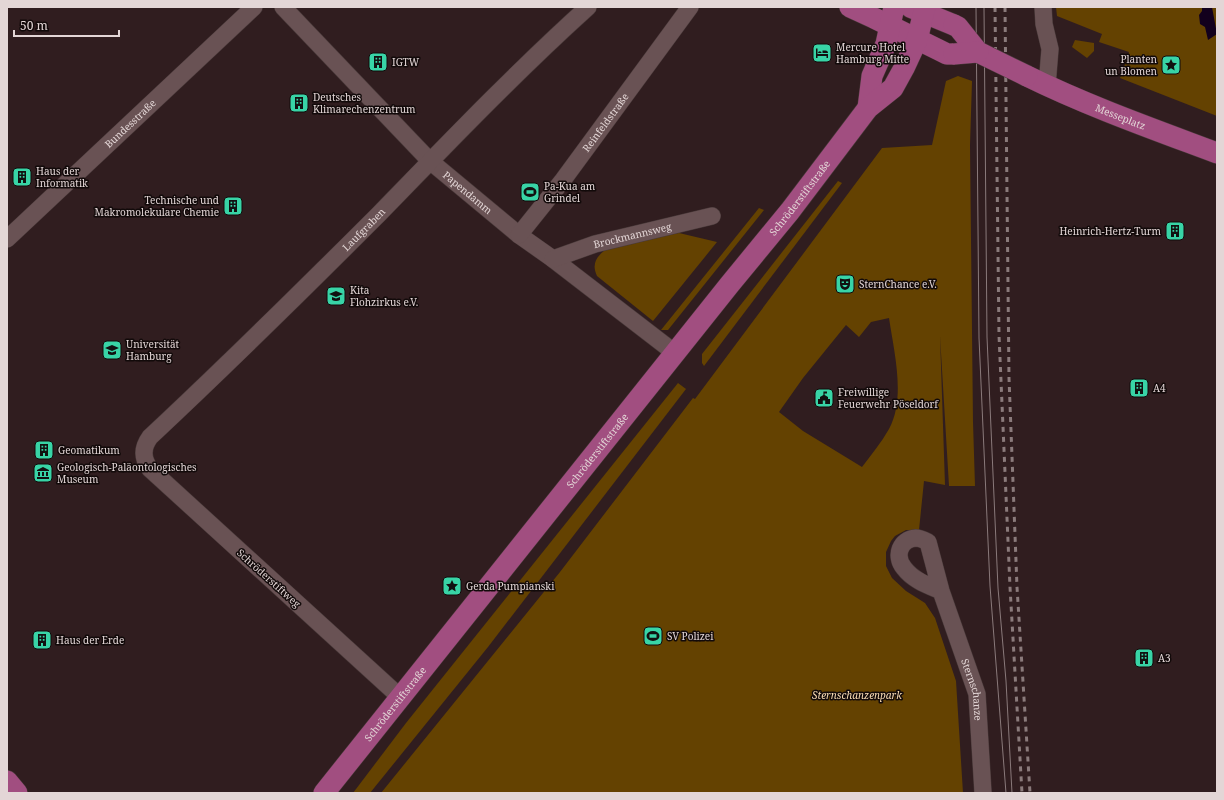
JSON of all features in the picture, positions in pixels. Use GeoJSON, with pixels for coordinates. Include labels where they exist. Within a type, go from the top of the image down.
{"type":"FeatureCollection","features":[{"type":"Feature","properties":{"kind":"main road"},"geometry":{"type":"LineString","coordinates":[[850,7],[892,16],[917,40],[947,54],[978,52]]}},
{"type":"Feature","properties":{"kind":"main road"},"geometry":{"type":"LineString","coordinates":[[920,9],[958,27],[978,52]]}},
{"type":"Feature","properties":{"kind":"main road","name":"Schröderstiftstraße"},"geometry":{"type":"LineString","coordinates":[[324,793],[730,284],[790,211],[868,108],[893,88],[910,58],[917,40],[920,9]]}},
{"type":"Feature","properties":{"kind":"main road"},"geometry":{"type":"LineString","coordinates":[[868,108],[872,76],[886,44],[892,16]]}},
{"type":"Feature","properties":{"kind":"main road","name":"Messeplatz"},"geometry":{"type":"LineString","coordinates":[[978,52],[1047,86],[1217,153]]}},
{"type":"Feature","properties":{"kind":"main road"},"geometry":{"type":"LineString","coordinates":[[7,781],[17,793]]}},
{"type":"Feature","properties":{"kind":"street","name":"Bundesstraße"},"geometry":{"type":"LineString","coordinates":[[7,239],[254,7]]}},
{"type":"Feature","properties":{"kind":"street","name":"Papendamm"},"geometry":{"type":"LineString","coordinates":[[283,7],[430,161],[519,235],[553,258],[675,353]]}},
{"type":"Feature","properties":{"kind":"street","name":"Laufgraben"},"geometry":{"type":"LineString","coordinates":[[143,454],[144,447],[150,437],[243,350],[430,161],[588,7]]}},
{"type":"Feature","properties":{"kind":"street","name":"Reinfeldstraße"},"geometry":{"type":"LineString","coordinates":[[519,235],[562,180],[690,7]]}},
{"type":"Feature","properties":{"kind":"street"},"geometry":{"type":"LineString","coordinates":[[1043,7],[1044,24],[1050,49],[1047,86]]}},
{"type":"Feature","properties":{"kind":"street","name":"Brockmannsweg"},"geometry":{"type":"LineString","coordinates":[[553,258],[595,244],[712,216]]}},
{"type":"Feature","properties":{"kind":"street","name":"Schröderstiftweg"},"geometry":{"type":"LineString","coordinates":[[143,454],[144,459],[150,469],[400,697]]}},
{"type":"Feature","properties":{"kind":"street","name":"Sternschanze"},"geometry":{"type":"LineString","coordinates":[[941,591],[977,694],[983,793]]}},
{"type":"Feature","properties":{"kind":"green space","name":"Planten un Blomen"},"geometry":{"type":"Polygon","coordinates":[[[1056,7],[1217,7],[1217,116],[1120,78],[1129,52],[1099,42],[1102,34],[1057,16],[1056,7]]]}},
{"type":"Feature","properties":{"kind":"green space"},"geometry":{"type":"Polygon","coordinates":[[[1075,40],[1094,43],[1094,51],[1087,58],[1072,47],[1075,40]]]}},
{"type":"Feature","properties":{"kind":"green space","name":"Sternschanzenpark"},"geometry":{"type":"Polygon","coordinates":[[[958,76],[972,81],[970,145],[975,486],[949,486],[940,336],[945,485],[924,481],[919,530],[906,530],[895,536],[886,552],[886,566],[892,578],[906,591],[925,603],[935,618],[956,681],[963,793],[381,793],[560,572],[693,398],[695,399],[882,148],[932,145],[946,81],[958,76]],[[889,318],[871,322],[859,337],[846,325],[803,378],[779,412],[803,431],[862,467],[889,429],[894,417],[897,403],[898,389],[896,360],[889,318]]]}},
{"type":"Feature","properties":{"kind":"green space"},"geometry":{"type":"Polygon","coordinates":[[[838,181],[842,183],[704,366],[702,363],[702,354],[838,181]]]}},
{"type":"Feature","properties":{"kind":"green space"},"geometry":{"type":"Polygon","coordinates":[[[759,208],[764,210],[668,330],[661,330],[759,208]]]}},
{"type":"Feature","properties":{"kind":"green space"},"geometry":{"type":"Polygon","coordinates":[[[679,233],[717,242],[653,321],[597,276],[595,272],[595,262],[605,250],[669,234],[679,233]]]}},
{"type":"Feature","properties":{"kind":"green space"},"geometry":{"type":"Polygon","coordinates":[[[678,383],[686,389],[488,647],[370,793],[353,793],[406,723],[678,383]]]}},
{"type":"Feature","properties":{"kind":"shaded area"},"geometry":{"type":"Polygon","coordinates":[[[1202,7],[1212,7],[1217,34],[1208,40],[1205,27],[1200,24],[1199,15],[1202,11],[1202,7]]]}},
{"type":"Feature","properties":{"kind":"tram line"},"geometry":{"type":"LineString","coordinates":[[976,7],[979,338],[990,586],[1006,793]]}},
{"type":"Feature","properties":{"kind":"tram line"},"geometry":{"type":"LineString","coordinates":[[984,7],[987,337],[998,588],[1006,681],[1012,793]]}},
{"type":"Feature","properties":{"kind":"railway"},"geometry":{"type":"LineString","coordinates":[[995,7],[999,335],[1010,587],[1022,793]]}},
{"type":"Feature","properties":{"kind":"railway"},"geometry":{"type":"LineString","coordinates":[[1005,7],[1009,378],[1017,587],[1030,793]]}},
{"type":"Feature","properties":{"kind":"place","name":"Mercure Hotel Hamburg Mitte"},"geometry":{"type":"Point","coordinates":[822,53]}},
{"type":"Feature","properties":{"kind":"place","name":"IGTW"},"geometry":{"type":"Point","coordinates":[378,62]}},
{"type":"Feature","properties":{"kind":"place","name":"Planten un Blomen"},"geometry":{"type":"Point","coordinates":[1171,65]}},
{"type":"Feature","properties":{"kind":"place","name":"Deutsches Klimarechenzentrum"},"geometry":{"type":"Point","coordinates":[299,103]}},
{"type":"Feature","properties":{"kind":"place","name":"Haus der Informatik"},"geometry":{"type":"Point","coordinates":[22,177]}},
{"type":"Feature","properties":{"kind":"place","name":"Pa-Kua am Grindel"},"geometry":{"type":"Point","coordinates":[530,192]}},
{"type":"Feature","properties":{"kind":"place","name":"Technische und Makromolekulare Chemie"},"geometry":{"type":"Point","coordinates":[233,206]}},
{"type":"Feature","properties":{"kind":"place","name":"Heinrich-Hertz-Turm"},"geometry":{"type":"Point","coordinates":[1175,231]}},
{"type":"Feature","properties":{"kind":"place","name":"SternChance e.V."},"geometry":{"type":"Point","coordinates":[845,284]}},
{"type":"Feature","properties":{"kind":"place","name":"Kita Flohzirkus e.V."},"geometry":{"type":"Point","coordinates":[336,296]}},
{"type":"Feature","properties":{"kind":"place","name":"Universität Hamburg"},"geometry":{"type":"Point","coordinates":[112,350]}},
{"type":"Feature","properties":{"kind":"place","name":"A4"},"geometry":{"type":"Point","coordinates":[1139,388]}},
{"type":"Feature","properties":{"kind":"place","name":"Freiwillige Feuerwehr Pöseldorf"},"geometry":{"type":"Point","coordinates":[824,398]}},
{"type":"Feature","properties":{"kind":"place","name":"Geomatikum"},"geometry":{"type":"Point","coordinates":[44,450]}},
{"type":"Feature","properties":{"kind":"place","name":"Geologisch-Paläontologisches Museum"},"geometry":{"type":"Point","coordinates":[43,473]}},
{"type":"Feature","properties":{"kind":"place","name":"Gerda Pumpianski"},"geometry":{"type":"Point","coordinates":[452,586]}},
{"type":"Feature","properties":{"kind":"place","name":"SV Polizei"},"geometry":{"type":"Point","coordinates":[653,636]}},
{"type":"Feature","properties":{"kind":"place","name":"Haus der Erde"},"geometry":{"type":"Point","coordinates":[42,640]}},
{"type":"Feature","properties":{"kind":"place","name":"A3"},"geometry":{"type":"Point","coordinates":[1144,658]}}]}
